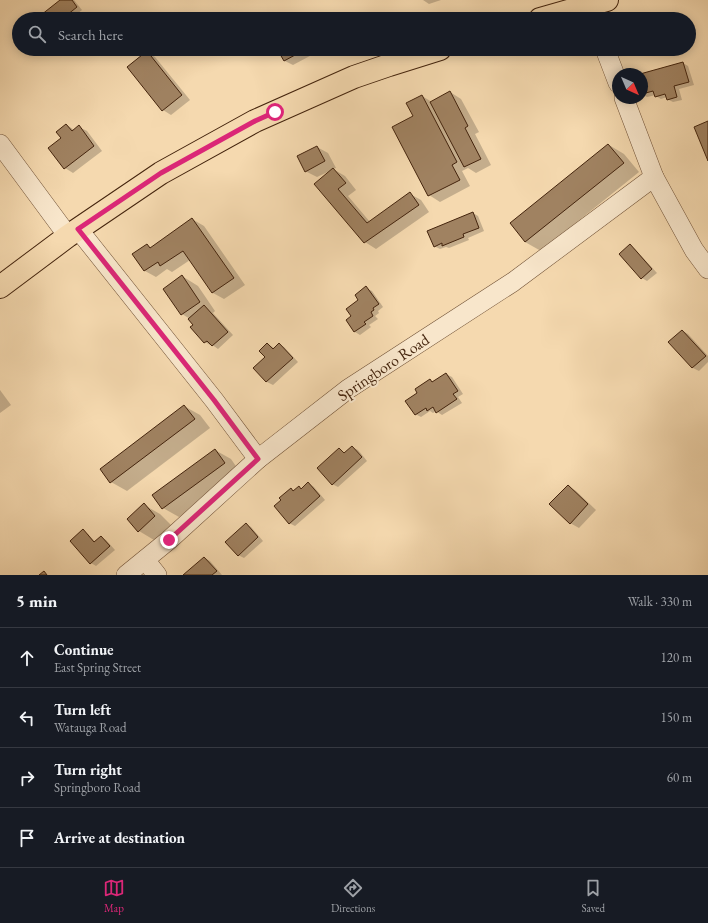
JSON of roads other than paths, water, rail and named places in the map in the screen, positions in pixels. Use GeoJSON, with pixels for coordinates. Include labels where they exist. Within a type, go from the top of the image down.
{"type":"FeatureCollection","features":[{"type":"Feature","properties":{"kind":"main road"},"geometry":{"type":"LineString","coordinates":[[576,12],[596,8]]}},
{"type":"Feature","properties":{"kind":"main road"},"geometry":{"type":"LineString","coordinates":[[0,287],[73,232],[161,173],[255,121],[354,78],[418,56]]}},
{"type":"Feature","properties":{"kind":"street"},"geometry":{"type":"LineString","coordinates":[[608,56],[612,68]]}},
{"type":"Feature","properties":{"kind":"street"},"geometry":{"type":"LineString","coordinates":[[626,104],[654,177],[694,250],[708,269]]}},
{"type":"Feature","properties":{"kind":"street"},"geometry":{"type":"LineString","coordinates":[[0,144],[214,400],[258,459]]}},
{"type":"Feature","properties":{"kind":"street","name":"Springboro Road"},"geometry":{"type":"LineString","coordinates":[[126,575],[169,540],[258,459],[348,389],[513,282],[654,177]]}},
{"type":"Feature","properties":{"kind":"street"},"geometry":{"type":"LineString","coordinates":[[145,560],[157,575]]}}]}
